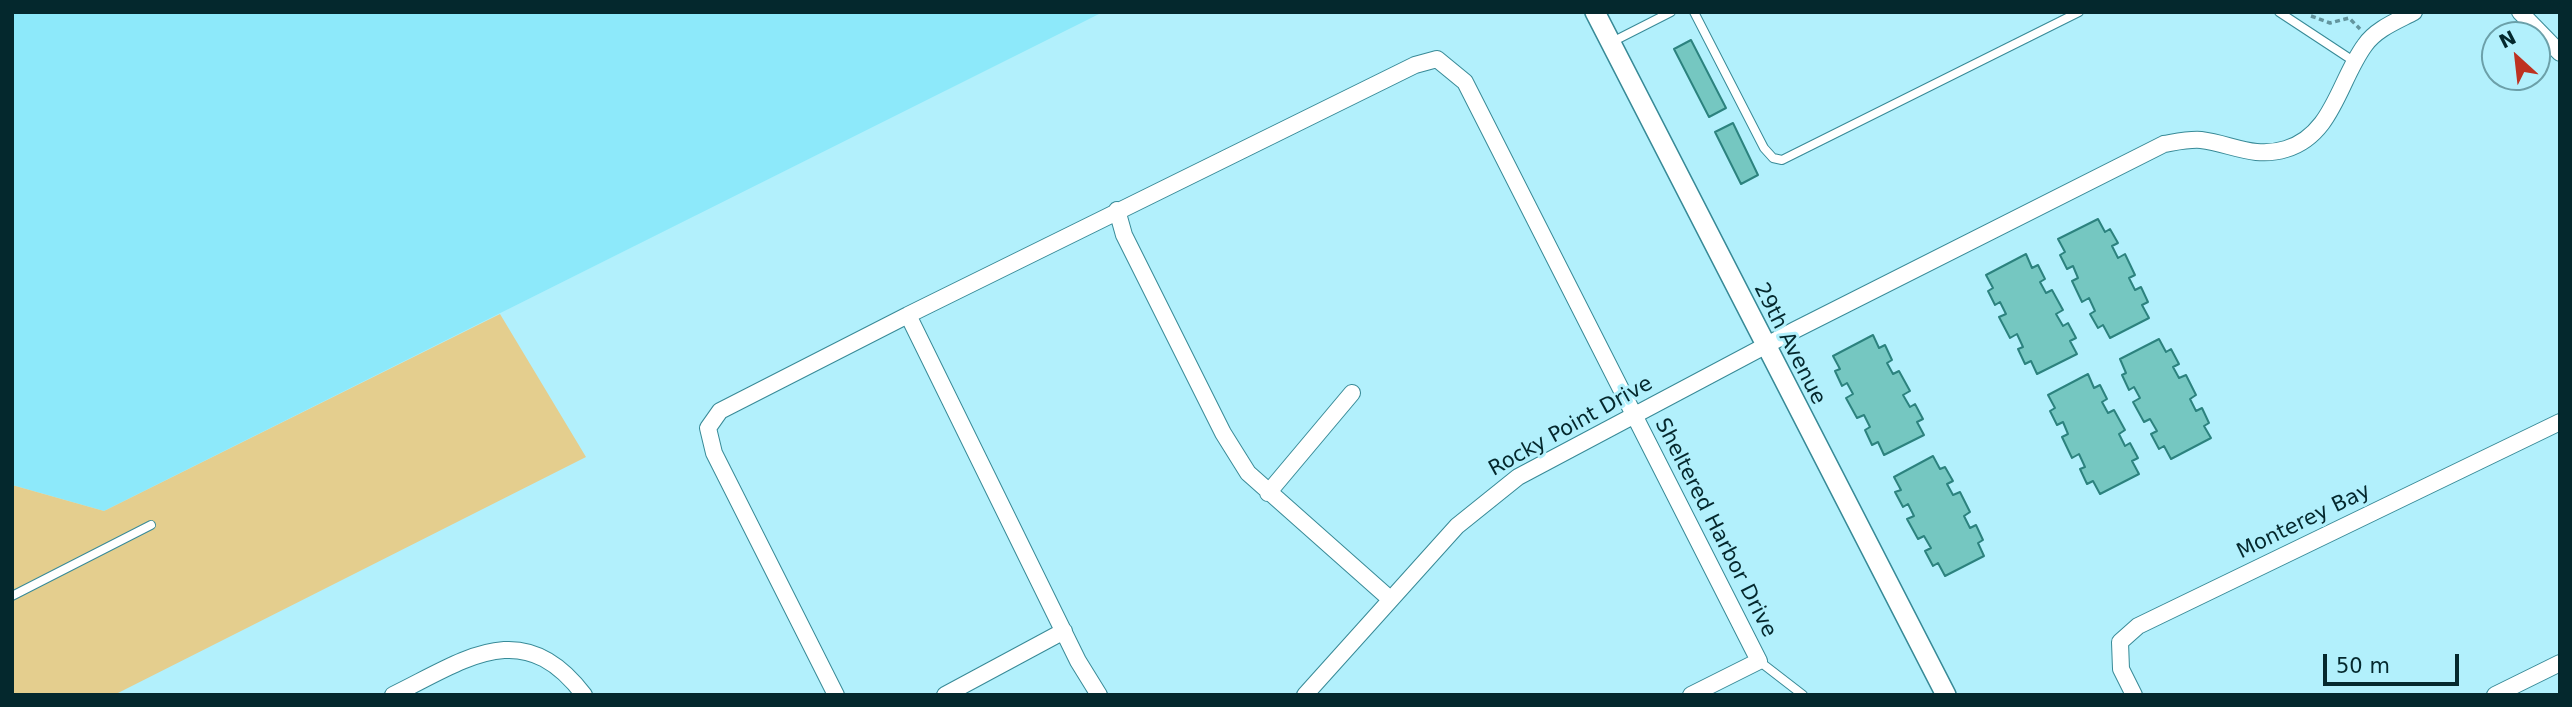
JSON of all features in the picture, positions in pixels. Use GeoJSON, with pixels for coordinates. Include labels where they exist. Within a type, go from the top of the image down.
{"type":"FeatureCollection","features":[{"type":"Feature","properties":{"kind":"street","name":"29th Avenue"},"geometry":{"type":"LineString","coordinates":[[1595,12],[1946,695]]}},
{"type":"Feature","properties":{"kind":"street"},"geometry":{"type":"LineString","coordinates":[[2369,40],[2384,28],[2414,12]]}},
{"type":"Feature","properties":{"kind":"street"},"geometry":{"type":"LineString","coordinates":[[2520,12],[2560,53]]}},
{"type":"Feature","properties":{"kind":"street","name":"Rocky Point Drive"},"geometry":{"type":"LineString","coordinates":[[1305,695],[1390,599],[1485,500],[1518,477],[1765,346],[2164,144],[2202,140],[2256,154],[2297,145],[2313,135],[2323,123],[2369,40]]}},
{"type":"Feature","properties":{"kind":"street","name":"Sheltered Harbor Drive"},"geometry":{"type":"LineString","coordinates":[[1117,210],[1403,71],[1437,59],[1465,82],[1759,661]]}},
{"type":"Feature","properties":{"kind":"street"},"geometry":{"type":"LineString","coordinates":[[836,695],[714,453],[708,428],[720,411],[1117,210],[1124,235],[1223,433],[1248,473],[1390,599]]}},
{"type":"Feature","properties":{"kind":"street"},"geometry":{"type":"LineString","coordinates":[[908,315],[1063,631],[1099,695]]}},
{"type":"Feature","properties":{"kind":"street"},"geometry":{"type":"LineString","coordinates":[[1268,493],[1352,393]]}},
{"type":"Feature","properties":{"kind":"street","name":"Monterey Bay"},"geometry":{"type":"LineString","coordinates":[[2133,695],[2121,669],[2120,642],[2138,626],[2560,422]]}},
{"type":"Feature","properties":{"kind":"street"},"geometry":{"type":"LineString","coordinates":[[945,695],[1063,631]]}},
{"type":"Feature","properties":{"kind":"street"},"geometry":{"type":"LineString","coordinates":[[393,695],[480,653],[523,650],[544,656],[565,671],[584,695]]}},
{"type":"Feature","properties":{"kind":"street"},"geometry":{"type":"LineString","coordinates":[[1691,695],[1759,661]]}},
{"type":"Feature","properties":{"kind":"street"},"geometry":{"type":"LineString","coordinates":[[2495,695],[2560,663]]}},
{"type":"Feature","properties":{"kind":"lane"},"geometry":{"type":"LineString","coordinates":[[1610,43],[1671,12]]}},
{"type":"Feature","properties":{"kind":"lane"},"geometry":{"type":"LineString","coordinates":[[1694,12],[1764,148],[1773,158],[1782,160],[2079,12]]}},
{"type":"Feature","properties":{"kind":"lane"},"geometry":{"type":"LineString","coordinates":[[2279,12],[2355,62]]}},
{"type":"Feature","properties":{"kind":"lane"},"geometry":{"type":"LineString","coordinates":[[12,596],[150,525]]}},
{"type":"Feature","properties":{"kind":"lane"},"geometry":{"type":"LineString","coordinates":[[1759,661],[1803,695]]}},
{"type":"Feature","properties":{"kind":"path"},"geometry":{"type":"LineString","coordinates":[[2303,12],[2330,23],[2350,18],[2369,40]]}},
{"type":"Feature","properties":{"kind":"shaded area"},"geometry":{"type":"Polygon","coordinates":[[[12,12],[1103,12],[104,511],[12,485],[12,12]]]}},
{"type":"Feature","properties":{"kind":"shaded area"},"geometry":{"type":"Polygon","coordinates":[[[500,314],[586,457],[114,695],[12,695],[12,485],[104,511],[500,314]]]}},
{"type":"Feature","properties":{"kind":"building"},"geometry":{"type":"Polygon","coordinates":[[[1691,40],[1726,108],[1709,117],[1674,49],[1691,40]]]}},
{"type":"Feature","properties":{"kind":"building"},"geometry":{"type":"Polygon","coordinates":[[[1733,123],[1758,175],[1741,184],[1715,132],[1733,123]]]}},
{"type":"Feature","properties":{"kind":"building"},"geometry":{"type":"Polygon","coordinates":[[[2098,219],[2105,232],[2110,229],[2118,243],[2112,246],[2118,258],[2125,254],[2135,275],[2129,278],[2135,290],[2141,287],[2148,302],[2142,305],[2149,318],[2110,338],[2103,325],[2098,328],[2090,314],[2095,311],[2089,298],[2082,302],[2072,281],[2078,278],[2073,266],[2067,269],[2060,255],[2065,252],[2058,239],[2098,219]]]}},
{"type":"Feature","properties":{"kind":"building"},"geometry":{"type":"Polygon","coordinates":[[[2026,254],[2032,268],[2038,265],[2045,279],[2040,282],[2046,293],[2052,290],[2063,310],[2056,314],[2063,326],[2068,323],[2076,338],[2070,341],[2077,354],[2037,374],[2031,361],[2025,364],[2018,349],[2023,347],[2017,334],[2010,338],[1999,317],[2006,314],[2000,302],[1995,305],[1988,291],[1993,288],[1986,275],[2026,254]]]}},
{"type":"Feature","properties":{"kind":"building"},"geometry":{"type":"Polygon","coordinates":[[[1873,335],[1879,348],[1885,345],[1892,360],[1887,363],[1893,374],[1899,371],[1910,391],[1903,395],[1910,407],[1915,404],[1923,419],[1917,422],[1924,435],[1884,455],[1878,442],[1872,445],[1865,430],[1870,427],[1864,415],[1857,418],[1846,398],[1853,394],[1847,383],[1842,386],[1835,371],[1840,369],[1833,356],[1873,335]]]}},
{"type":"Feature","properties":{"kind":"building"},"geometry":{"type":"Polygon","coordinates":[[[2159,339],[2166,352],[2171,349],[2179,364],[2173,367],[2179,378],[2186,375],[2196,395],[2190,399],[2196,411],[2202,408],[2209,423],[2204,426],[2211,438],[2171,459],[2164,446],[2159,449],[2151,434],[2157,431],[2150,419],[2144,422],[2133,402],[2140,398],[2134,387],[2129,390],[2122,375],[2126,373],[2120,359],[2159,339]]]}},
{"type":"Feature","properties":{"kind":"building"},"geometry":{"type":"Polygon","coordinates":[[[2088,374],[2094,388],[2100,385],[2107,399],[2102,402],[2108,413],[2114,410],[2125,430],[2119,434],[2125,446],[2130,443],[2138,458],[2132,461],[2139,474],[2100,494],[2093,481],[2087,484],[2080,469],[2085,467],[2079,454],[2072,458],[2062,437],[2068,434],[2063,422],[2057,425],[2050,411],[2055,408],[2048,395],[2088,374]]]}},
{"type":"Feature","properties":{"kind":"building"},"geometry":{"type":"Polygon","coordinates":[[[1933,456],[1940,469],[1945,467],[1953,481],[1947,484],[1953,495],[1960,492],[1970,512],[1964,516],[1970,528],[1976,525],[1983,540],[1978,543],[1984,556],[1945,576],[1938,563],[1933,566],[1925,551],[1931,548],[1924,536],[1918,539],[1907,519],[1914,516],[1908,504],[1903,507],[1895,492],[1901,490],[1894,477],[1933,456]]]}}]}
